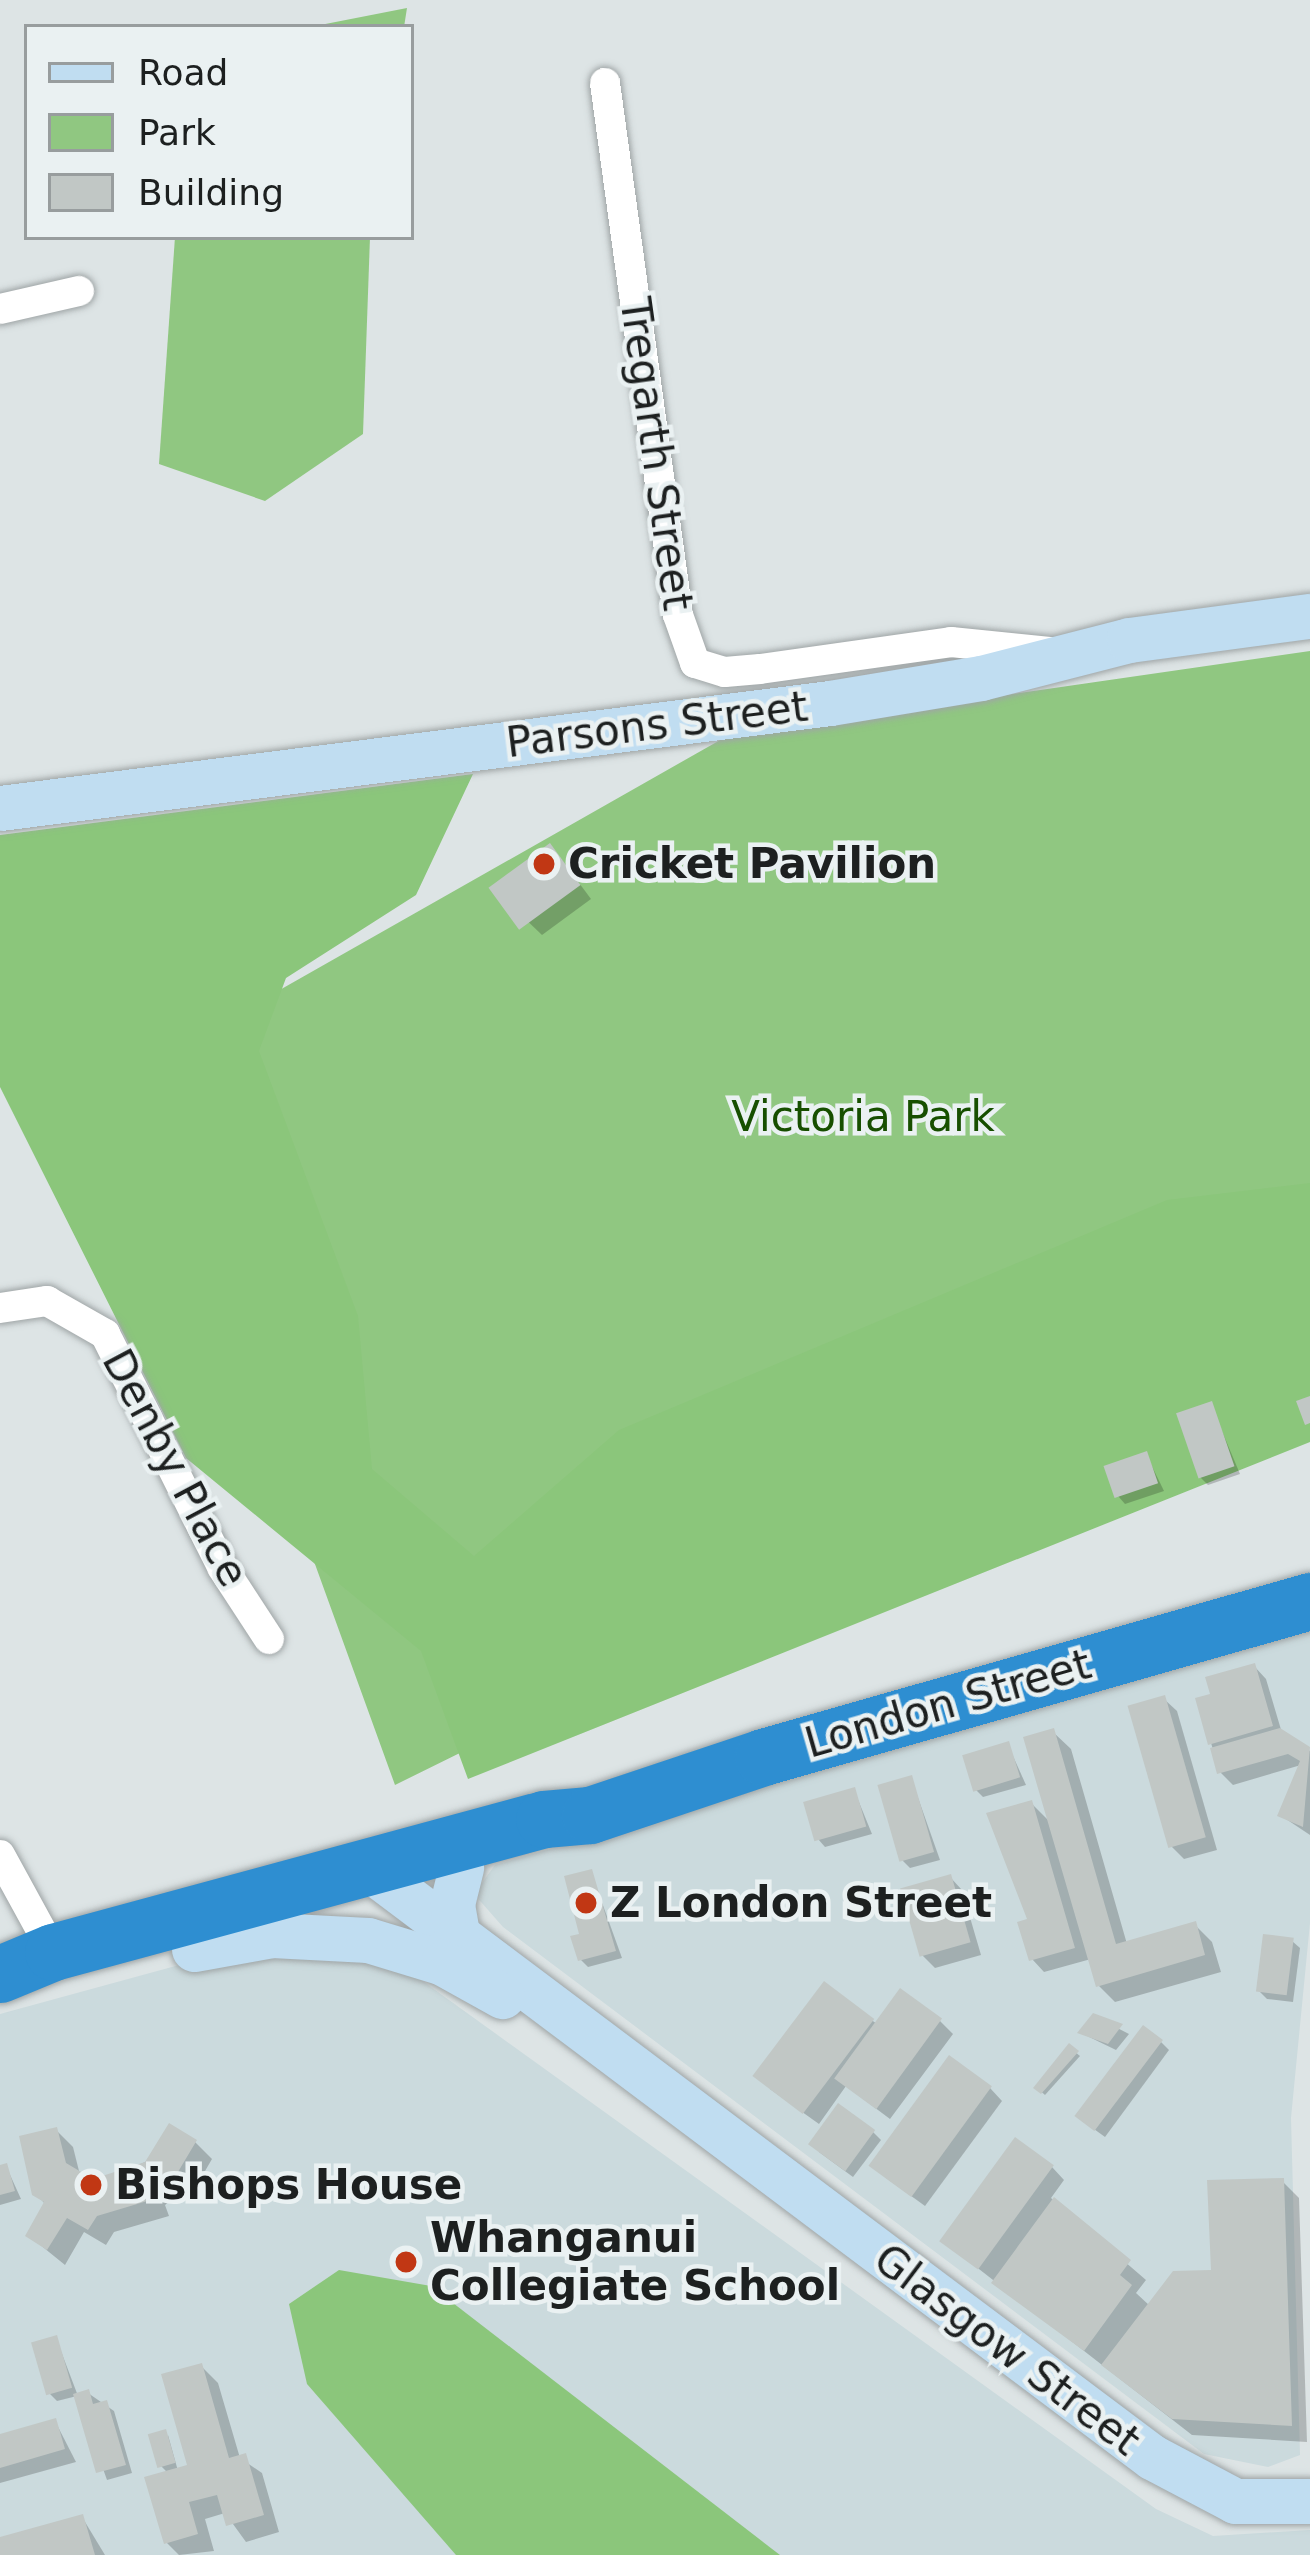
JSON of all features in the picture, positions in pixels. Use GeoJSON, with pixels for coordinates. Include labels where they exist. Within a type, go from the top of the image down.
{"type":"FeatureCollection","features":[{"type":"Feature","properties":{"kind":"highway","name":"London Street"},"geometry":{"type":"LineString","coordinates":[[0,1974],[53,1952],[381,1877],[461,1867],[554,1837],[590,1815],[784,1751],[1310,1601]]}},
{"type":"Feature","properties":{"kind":"highway","name":"London Street"},"geometry":{"type":"LineString","coordinates":[[0,1985],[62,1980],[194,1948],[544,1819],[590,1815]]}},
{"type":"Feature","properties":{"kind":"main road","name":"Parsons Street"},"geometry":{"type":"LineString","coordinates":[[0,808],[830,703],[1067,654],[1310,616]]}},
{"type":"Feature","properties":{"kind":"main road"},"geometry":{"type":"LineString","coordinates":[[457,1933],[452,1904],[461,1867]]}},
{"type":"Feature","properties":{"kind":"main road","name":"Glasgow Street"},"geometry":{"type":"LineString","coordinates":[[381,1877],[609,2056],[1165,2465],[1235,2501],[1310,2501]]}},
{"type":"Feature","properties":{"kind":"main road","name":"Glasgow Street"},"geometry":{"type":"LineString","coordinates":[[194,1948],[313,1934],[408,1949],[609,2056]]}},
{"type":"Feature","properties":{"kind":"street","name":"Tregarth Street"},"geometry":{"type":"LineString","coordinates":[[605,82],[678,615],[695,662],[742,671],[951,642],[1067,654]]}},
{"type":"Feature","properties":{"kind":"street"},"geometry":{"type":"LineString","coordinates":[[0,309],[80,291]]}},
{"type":"Feature","properties":{"kind":"street","name":"Denby Place"},"geometry":{"type":"LineString","coordinates":[[0,1308],[47,1301],[105,1334],[223,1567],[269,1639]]}},
{"type":"Feature","properties":{"kind":"street"},"geometry":{"type":"LineString","coordinates":[[0,1855],[53,1952]]}},
{"type":"Feature","properties":{"kind":"shaded area"},"geometry":{"type":"Polygon","coordinates":[[[1310,1629],[1310,1923],[1291,2118],[1300,2455],[1268,2467],[1204,2454],[503,1927],[474,1894],[495,1865],[1310,1629]]]}},
{"type":"Feature","properties":{"kind":"shaded area","name":"Whanganui Collegiate School"},"geometry":{"type":"Polygon","coordinates":[[[285,1936],[374,1946],[1156,2509],[1213,2536],[1310,2530],[1310,2555],[0,2555],[0,2014],[285,1936]]]}},
{"type":"Feature","properties":{"kind":"green space"},"geometry":{"type":"Polygon","coordinates":[[[407,8],[404,24],[325,24],[407,8]]]}},
{"type":"Feature","properties":{"kind":"green space"},"geometry":{"type":"Polygon","coordinates":[[[175,240],[370,240],[363,434],[265,501],[159,464],[175,240]]]}},
{"type":"Feature","properties":{"kind":"green space","name":"Victoria Park"},"geometry":{"type":"Polygon","coordinates":[[[1310,651],[1310,1353],[907,1532],[395,1785],[203,1255],[255,1004],[729,735],[1310,651]]]}},
{"type":"Feature","properties":{"kind":"green space"},"geometry":{"type":"Polygon","coordinates":[[[473,774],[416,895],[286,978],[259,1051],[358,1316],[372,1469],[474,1556],[619,1430],[1167,1200],[1310,1183],[1310,1442],[468,1779],[421,1651],[186,1458],[0,1087],[0,835],[473,774]]]}},
{"type":"Feature","properties":{"kind":"green space"},"geometry":{"type":"Polygon","coordinates":[[[339,2270],[431,2286],[780,2555],[456,2555],[307,2384],[289,2304],[339,2270]]]}},
{"type":"Feature","properties":{"kind":"building","name":"Cricket Pavilion"},"geometry":{"type":"Polygon","coordinates":[[[550,843],[581,885],[519,930],[489,888],[550,843]]]}},
{"type":"Feature","properties":{"kind":"building"},"geometry":{"type":"Polygon","coordinates":[[[1310,1396],[1310,1423],[1305,1425],[1296,1401],[1310,1396]]]}},
{"type":"Feature","properties":{"kind":"building"},"geometry":{"type":"Polygon","coordinates":[[[1212,1401],[1234,1466],[1199,1479],[1176,1413],[1212,1401]]]}},
{"type":"Feature","properties":{"kind":"building"},"geometry":{"type":"Polygon","coordinates":[[[1147,1451],[1158,1483],[1115,1498],[1104,1466],[1147,1451]]]}},
{"type":"Feature","properties":{"kind":"building"},"geometry":{"type":"Polygon","coordinates":[[[1255,1663],[1273,1726],[1208,1745],[1195,1698],[1210,1694],[1205,1677],[1255,1663]]]}},
{"type":"Feature","properties":{"kind":"building"},"geometry":{"type":"Polygon","coordinates":[[[1165,1695],[1206,1837],[1168,1848],[1128,1706],[1165,1695]]]}},
{"type":"Feature","properties":{"kind":"building"},"geometry":{"type":"Polygon","coordinates":[[[1054,1728],[1116,1944],[1196,1921],[1205,1955],[1096,1987],[1023,1737],[1054,1728]]]}},
{"type":"Feature","properties":{"kind":"building"},"geometry":{"type":"Polygon","coordinates":[[[1280,1728],[1310,1747],[1303,1827],[1277,1816],[1300,1761],[1288,1754],[1217,1774],[1210,1748],[1280,1728]]]}},
{"type":"Feature","properties":{"kind":"building"},"geometry":{"type":"Polygon","coordinates":[[[1009,1741],[1020,1777],[973,1792],[962,1755],[1009,1741]]]}},
{"type":"Feature","properties":{"kind":"building"},"geometry":{"type":"Polygon","coordinates":[[[912,1775],[934,1852],[899,1862],[877,1785],[912,1775]]]}},
{"type":"Feature","properties":{"kind":"building"},"geometry":{"type":"Polygon","coordinates":[[[855,1787],[866,1826],[814,1841],[803,1802],[855,1787]]]}},
{"type":"Feature","properties":{"kind":"building"},"geometry":{"type":"Polygon","coordinates":[[[1032,1800],[1075,1948],[1029,1961],[1017,1922],[1027,1919],[986,1813],[1032,1800]]]}},
{"type":"Feature","properties":{"kind":"building","name":"Z London Street"},"geometry":{"type":"Polygon","coordinates":[[[592,1869],[616,1951],[578,1961],[570,1936],[579,1934],[564,1876],[592,1869]]]}},
{"type":"Feature","properties":{"kind":"building"},"geometry":{"type":"Polygon","coordinates":[[[951,1874],[971,1942],[920,1957],[900,1889],[951,1874]]]}},
{"type":"Feature","properties":{"kind":"building"},"geometry":{"type":"Polygon","coordinates":[[[1263,1934],[1294,1938],[1287,1995],[1256,1992],[1263,1934]]]}},
{"type":"Feature","properties":{"kind":"building"},"geometry":{"type":"Polygon","coordinates":[[[824,1981],[874,2019],[803,2114],[752,2076],[824,1981]]]}},
{"type":"Feature","properties":{"kind":"building"},"geometry":{"type":"Polygon","coordinates":[[[900,1988],[942,2019],[876,2109],[834,2079],[900,1988]]]}},
{"type":"Feature","properties":{"kind":"building"},"geometry":{"type":"Polygon","coordinates":[[[1093,2013],[1123,2024],[1108,2044],[1077,2033],[1093,2013]]]}},
{"type":"Feature","properties":{"kind":"building"},"geometry":{"type":"Polygon","coordinates":[[[1143,2025],[1163,2040],[1094,2131],[1074,2116],[1143,2025]]]}},
{"type":"Feature","properties":{"kind":"building"},"geometry":{"type":"Polygon","coordinates":[[[1069,2043],[1079,2051],[1041,2094],[1033,2088],[1069,2043]]]}},
{"type":"Feature","properties":{"kind":"building"},"geometry":{"type":"Polygon","coordinates":[[[949,2055],[992,2086],[911,2197],[868,2166],[949,2055]]]}},
{"type":"Feature","properties":{"kind":"building"},"geometry":{"type":"Polygon","coordinates":[[[838,2103],[875,2130],[845,2171],[808,2144],[838,2103]]]}},
{"type":"Feature","properties":{"kind":"building","name":"Bishops House"},"geometry":{"type":"Polygon","coordinates":[[[169,2123],[197,2140],[172,2182],[163,2177],[150,2187],[154,2199],[97,2216],[88,2230],[67,2218],[47,2250],[25,2236],[44,2202],[32,2195],[19,2136],[57,2127],[66,2163],[93,2179],[145,2162],[169,2123]]]}},
{"type":"Feature","properties":{"kind":"building"},"geometry":{"type":"Polygon","coordinates":[[[1015,2137],[1054,2165],[978,2270],[939,2241],[1015,2137]]]}},
{"type":"Feature","properties":{"kind":"building"},"geometry":{"type":"Polygon","coordinates":[[[7,2163],[15,2191],[0,2195],[0,2165],[7,2163]]]}},
{"type":"Feature","properties":{"kind":"building"},"geometry":{"type":"Polygon","coordinates":[[[1284,2178],[1292,2426],[1172,2419],[1101,2365],[1173,2271],[1211,2270],[1207,2180],[1284,2178]]]}},
{"type":"Feature","properties":{"kind":"building"},"geometry":{"type":"Polygon","coordinates":[[[1054,2197],[1131,2260],[1120,2275],[1132,2285],[1084,2351],[991,2283],[1054,2197]]]}},
{"type":"Feature","properties":{"kind":"building"},"geometry":{"type":"Polygon","coordinates":[[[57,2335],[72,2388],[46,2395],[31,2342],[57,2335]]]}},
{"type":"Feature","properties":{"kind":"building"},"geometry":{"type":"Polygon","coordinates":[[[202,2363],[229,2458],[246,2453],[264,2515],[226,2526],[217,2495],[189,2502],[198,2534],[164,2544],[144,2477],[187,2465],[161,2374],[202,2363]]]}},
{"type":"Feature","properties":{"kind":"building"},"geometry":{"type":"Polygon","coordinates":[[[89,2389],[93,2404],[107,2400],[126,2465],[96,2473],[73,2394],[89,2389]]]}},
{"type":"Feature","properties":{"kind":"building"},"geometry":{"type":"Polygon","coordinates":[[[56,2418],[65,2449],[0,2468],[0,2434],[56,2418]]]}},
{"type":"Feature","properties":{"kind":"building"},"geometry":{"type":"Polygon","coordinates":[[[166,2429],[176,2463],[157,2468],[148,2434],[166,2429]]]}},
{"type":"Feature","properties":{"kind":"building"},"geometry":{"type":"Polygon","coordinates":[[[83,2514],[95,2555],[0,2555],[0,2537],[83,2514]]]}},
{"type":"Feature","properties":{"kind":"place","name":"Cricket Pavilion"},"geometry":{"type":"Point","coordinates":[544,864]}},
{"type":"Feature","properties":{"kind":"place","name":"Z London Street"},"geometry":{"type":"Point","coordinates":[586,1903]}},
{"type":"Feature","properties":{"kind":"place","name":"Bishops House"},"geometry":{"type":"Point","coordinates":[91,2185]}},
{"type":"Feature","properties":{"kind":"place","name":"Whanganui Collegiate School"},"geometry":{"type":"Point","coordinates":[406,2262]}}]}
